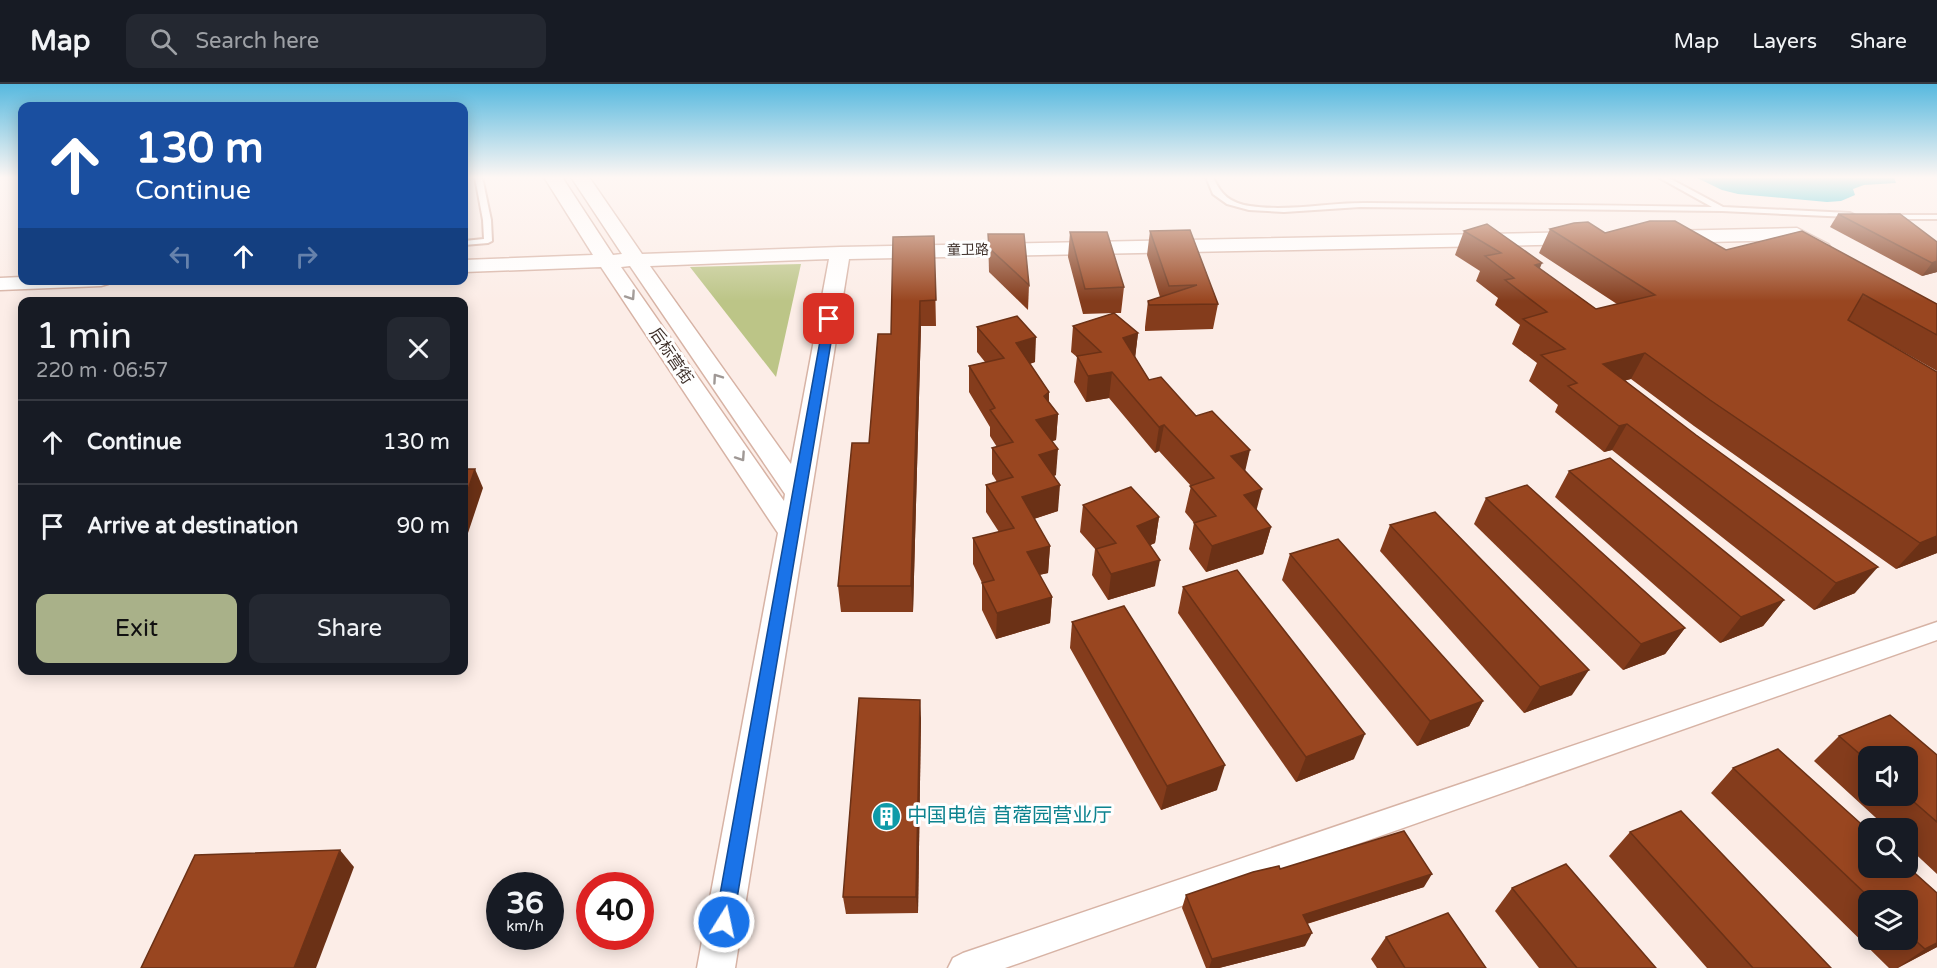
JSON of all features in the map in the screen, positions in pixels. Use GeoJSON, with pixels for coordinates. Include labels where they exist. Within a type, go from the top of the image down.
{"type":"FeatureCollection","features":[{"type":"Feature","properties":{"kind":"street","name":"后标营街"},"geometry":{"type":"LineString","coordinates":[[579,218],[792,533]]}},
{"type":"Feature","properties":{"kind":"street","name":"后标营街"},"geometry":{"type":"LineString","coordinates":[[607,218],[799,495]]}},
{"type":"Feature","properties":{"kind":"street"},"geometry":{"type":"LineString","coordinates":[[1642,237],[1797,234],[1837,257]]}},
{"type":"Feature","properties":{"kind":"street","name":"童卫路"},"geometry":{"type":"LineString","coordinates":[[468,266],[840,253],[1606,238]]}},
{"type":"Feature","properties":{"kind":"street"},"geometry":{"type":"LineString","coordinates":[[716,968],[840,253]]}},
{"type":"Feature","properties":{"kind":"street"},"geometry":{"type":"LineString","coordinates":[[0,284],[18,283]]}},
{"type":"Feature","properties":{"kind":"street"},"geometry":{"type":"LineString","coordinates":[[963,968],[1937,631]]}},
{"type":"Feature","properties":{"kind":"lane"},"geometry":{"type":"LineString","coordinates":[[468,243],[488,241],[487,218]]}},
{"type":"Feature","properties":{"kind":"lane"},"geometry":{"type":"LineString","coordinates":[[1915,218],[1935,219]]}},
{"type":"Feature","properties":{"kind":"green space"},"geometry":{"type":"Polygon","coordinates":[[[801,264],[776,377],[690,267],[801,264]]]}},
{"type":"Feature","properties":{"kind":"building"},"geometry":{"type":"Polygon","coordinates":[[[1846,218],[1906,218],[1937,242],[1937,261],[1932,263],[1846,218]]]}},
{"type":"Feature","properties":{"kind":"building"},"geometry":{"type":"Polygon","coordinates":[[[1650,221],[1675,221],[1726,250],[1802,231],[1937,304],[1937,335],[1863,294],[1848,320],[1937,372],[1937,536],[1920,543],[1645,353],[1603,364],[1696,435],[1878,567],[1836,583],[1627,424],[1619,426],[1568,386],[1577,383],[1541,355],[1565,349],[1523,319],[1547,312],[1505,280],[1514,278],[1485,256],[1501,253],[1464,231],[1487,224],[1542,263],[1535,265],[1596,309],[1655,295],[1550,229],[1588,222],[1605,233],[1650,221]]]}},
{"type":"Feature","properties":{"kind":"building"},"geometry":{"type":"Polygon","coordinates":[[[1190,230],[1218,304],[1149,305],[1148,301],[1197,285],[1169,286],[1150,231],[1190,230]]]}},
{"type":"Feature","properties":{"kind":"building"},"geometry":{"type":"Polygon","coordinates":[[[1070,232],[1107,232],[1124,287],[1085,289],[1070,232]]]}},
{"type":"Feature","properties":{"kind":"building"},"geometry":{"type":"Polygon","coordinates":[[[988,234],[1024,234],[1029,285],[989,248],[988,234]]]}},
{"type":"Feature","properties":{"kind":"building"},"geometry":{"type":"Polygon","coordinates":[[[934,236],[936,300],[920,301],[911,586],[838,586],[852,443],[869,443],[878,334],[891,334],[893,237],[934,236]]]}},
{"type":"Feature","properties":{"kind":"building"},"geometry":{"type":"Polygon","coordinates":[[[1114,313],[1138,333],[1123,338],[1149,380],[1161,377],[1196,416],[1212,411],[1250,450],[1231,456],[1262,489],[1244,495],[1271,527],[1212,546],[1194,523],[1216,516],[1190,486],[1214,478],[1164,425],[1159,427],[1112,372],[1088,376],[1077,356],[1101,352],[1073,326],[1114,313]]]}},
{"type":"Feature","properties":{"kind":"building"},"geometry":{"type":"Polygon","coordinates":[[[1017,316],[1036,337],[1016,343],[1049,392],[1044,396],[1058,414],[1036,420],[1058,449],[1039,455],[1060,485],[1022,497],[1050,546],[1027,552],[1052,597],[997,613],[982,583],[994,580],[973,538],[1014,528],[986,485],[1013,477],[992,448],[1013,442],[990,410],[995,408],[969,366],[1004,358],[977,327],[1017,316]]]}},
{"type":"Feature","properties":{"kind":"building"},"geometry":{"type":"Polygon","coordinates":[[[1610,458],[1784,600],[1741,617],[1569,471],[1610,458]]]}},
{"type":"Feature","properties":{"kind":"building"},"geometry":{"type":"Polygon","coordinates":[[[468,469],[475,469],[468,489],[468,469]]]}},
{"type":"Feature","properties":{"kind":"building"},"geometry":{"type":"Polygon","coordinates":[[[1527,485],[1685,628],[1641,644],[1486,498],[1527,485]]]}},
{"type":"Feature","properties":{"kind":"building"},"geometry":{"type":"Polygon","coordinates":[[[1131,487],[1159,517],[1137,526],[1160,560],[1111,574],[1096,549],[1116,543],[1083,505],[1131,487]]]}},
{"type":"Feature","properties":{"kind":"building"},"geometry":{"type":"Polygon","coordinates":[[[1435,512],[1589,670],[1540,687],[1390,525],[1435,512]]]}},
{"type":"Feature","properties":{"kind":"building"},"geometry":{"type":"Polygon","coordinates":[[[1338,539],[1483,701],[1430,721],[1290,554],[1338,539]]]}},
{"type":"Feature","properties":{"kind":"building"},"geometry":{"type":"Polygon","coordinates":[[[1237,570],[1365,734],[1306,757],[1183,587],[1237,570]]]}},
{"type":"Feature","properties":{"kind":"building"},"geometry":{"type":"Polygon","coordinates":[[[1124,606],[1225,765],[1167,786],[1072,622],[1124,606]]]}},
{"type":"Feature","properties":{"kind":"building","name":"中国电信 苜蓿园营业厅"},"geometry":{"type":"Polygon","coordinates":[[[859,698],[920,700],[916,897],[843,897],[859,698]]]}},
{"type":"Feature","properties":{"kind":"building"},"geometry":{"type":"Polygon","coordinates":[[[1890,715],[1937,755],[1937,822],[1918,805],[1918,746],[1858,746],[1858,752],[1839,736],[1890,715]]]}},
{"type":"Feature","properties":{"kind":"building"},"geometry":{"type":"Polygon","coordinates":[[[1778,749],[1858,821],[1858,878],[1918,878],[1918,876],[1937,893],[1937,943],[1925,949],[1918,943],[1918,890],[1861,890],[1733,768],[1778,749]]]}},
{"type":"Feature","properties":{"kind":"building"},"geometry":{"type":"Polygon","coordinates":[[[1681,811],[1831,968],[1753,968],[1630,832],[1681,811]]]}},
{"type":"Feature","properties":{"kind":"building"},"geometry":{"type":"Polygon","coordinates":[[[1404,831],[1432,874],[1303,915],[1312,933],[1212,959],[1186,895],[1253,872],[1279,866],[1280,869],[1404,831]]]}},
{"type":"Feature","properties":{"kind":"building"},"geometry":{"type":"Polygon","coordinates":[[[340,850],[294,968],[141,968],[195,855],[340,850]]]}},
{"type":"Feature","properties":{"kind":"building"},"geometry":{"type":"Polygon","coordinates":[[[1566,864],[1656,968],[1577,968],[1512,888],[1566,864]]]}},
{"type":"Feature","properties":{"kind":"building"},"geometry":{"type":"Polygon","coordinates":[[[1448,913],[1486,968],[1405,968],[1386,937],[1448,913]]]}},
{"type":"Feature","properties":{"kind":"place","name":"中国电信 苜蓿园营业厅"},"geometry":{"type":"Point","coordinates":[886,816]}},
{"type":"Feature","properties":{"kind":"route"},"geometry":{"type":"LineString","coordinates":[[724,922],[829,319]]}}]}
